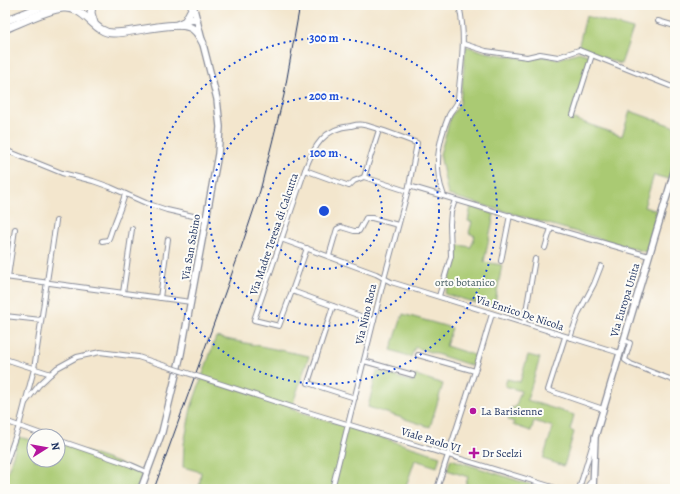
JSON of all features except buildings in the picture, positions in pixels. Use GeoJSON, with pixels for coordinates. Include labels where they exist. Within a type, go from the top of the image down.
{"type":"FeatureCollection","features":[{"type":"Feature","properties":{"kind":"highway"},"geometry":{"type":"LineString","coordinates":[[5,21],[46,5]]}},
{"type":"Feature","properties":{"kind":"highway"},"geometry":{"type":"LineString","coordinates":[[5,25],[58,5]]}},
{"type":"Feature","properties":{"kind":"highway"},"geometry":{"type":"LineString","coordinates":[[92,5],[91,13],[94,24]]}},
{"type":"Feature","properties":{"kind":"highway"},"geometry":{"type":"LineString","coordinates":[[188,24],[193,6]]}},
{"type":"Feature","properties":{"kind":"highway"},"geometry":{"type":"LineString","coordinates":[[5,29],[61,8],[80,12],[100,30],[112,33],[188,24],[193,19],[197,20]]}},
{"type":"Feature","properties":{"kind":"highway"},"geometry":{"type":"LineString","coordinates":[[188,24],[203,43]]}},
{"type":"Feature","properties":{"kind":"street"},"geometry":{"type":"LineString","coordinates":[[444,196],[439,177],[437,154],[450,113],[457,104],[464,44],[463,24],[459,5]]}},
{"type":"Feature","properties":{"kind":"street","name":"Via San Sabino"},"geometry":{"type":"LineString","coordinates":[[141,489],[162,432],[176,377],[218,154],[220,127],[217,99],[193,6]]}},
{"type":"Feature","properties":{"kind":"street"},"geometry":{"type":"LineString","coordinates":[[658,21],[675,26]]}},
{"type":"Feature","properties":{"kind":"street"},"geometry":{"type":"LineString","coordinates":[[464,44],[486,51],[527,57],[540,54],[558,57],[579,50],[675,88]]}},
{"type":"Feature","properties":{"kind":"street"},"geometry":{"type":"LineString","coordinates":[[574,115],[592,55]]}},
{"type":"Feature","properties":{"kind":"street","name":"Via Madre Teresa di Calcutta"},"geometry":{"type":"LineString","coordinates":[[292,291],[279,326],[254,320],[305,170],[311,154],[317,144],[335,129],[346,126],[363,125],[417,143]]}},
{"type":"Feature","properties":{"kind":"street"},"geometry":{"type":"LineString","coordinates":[[364,177],[379,130]]}},
{"type":"Feature","properties":{"kind":"street","name":"Via Nino Rota"},"geometry":{"type":"LineString","coordinates":[[332,489],[384,279],[409,186],[417,143]]}},
{"type":"Feature","properties":{"kind":"street"},"geometry":{"type":"LineString","coordinates":[[5,150],[62,173],[93,181],[146,203],[167,210],[206,219]]}},
{"type":"Feature","properties":{"kind":"street","name":"Via Europa Unita"},"geometry":{"type":"LineString","coordinates":[[593,489],[595,437],[675,168]]}},
{"type":"Feature","properties":{"kind":"street"},"geometry":{"type":"LineString","coordinates":[[305,170],[350,186],[354,181],[364,177],[407,191]]}},
{"type":"Feature","properties":{"kind":"street"},"geometry":{"type":"LineString","coordinates":[[409,186],[649,256]]}},
{"type":"Feature","properties":{"kind":"street"},"geometry":{"type":"LineString","coordinates":[[102,241],[108,240],[112,234],[112,227],[119,213],[125,194]]}},
{"type":"Feature","properties":{"kind":"street"},"geometry":{"type":"LineString","coordinates":[[439,296],[451,256],[450,224],[451,212],[455,200]]}},
{"type":"Feature","properties":{"kind":"street"},"geometry":{"type":"LineString","coordinates":[[501,261],[510,215]]}},
{"type":"Feature","properties":{"kind":"street"},"geometry":{"type":"LineString","coordinates":[[329,256],[337,229],[341,227],[354,231],[359,230],[366,218],[372,218],[398,225]]}},
{"type":"Feature","properties":{"kind":"street"},"geometry":{"type":"LineString","coordinates":[[5,466],[19,426],[34,369],[56,221]]}},
{"type":"Feature","properties":{"kind":"street"},"geometry":{"type":"LineString","coordinates":[[545,248],[551,228]]}},
{"type":"Feature","properties":{"kind":"street"},"geometry":{"type":"LineString","coordinates":[[15,229],[6,277],[191,302]]}},
{"type":"Feature","properties":{"kind":"street"},"geometry":{"type":"LineString","coordinates":[[123,293],[132,229]]}},
{"type":"Feature","properties":{"kind":"street"},"geometry":{"type":"LineString","coordinates":[[160,298],[168,239]]}},
{"type":"Feature","properties":{"kind":"street","name":"Via Enrico De Nicola"},"geometry":{"type":"LineString","coordinates":[[281,239],[329,256],[391,282],[620,353]]}},
{"type":"Feature","properties":{"kind":"street"},"geometry":{"type":"LineString","coordinates":[[307,248],[292,291],[374,321]]}},
{"type":"Feature","properties":{"kind":"street"},"geometry":{"type":"LineString","coordinates":[[524,323],[535,259]]}},
{"type":"Feature","properties":{"kind":"street"},"geometry":{"type":"LineString","coordinates":[[570,338],[579,312],[594,284],[601,266]]}},
{"type":"Feature","properties":{"kind":"street"},"geometry":{"type":"LineString","coordinates":[[334,306],[308,383],[355,398]]}},
{"type":"Feature","properties":{"kind":"street"},"geometry":{"type":"LineString","coordinates":[[436,489],[449,455],[492,314]]}},
{"type":"Feature","properties":{"kind":"street"},"geometry":{"type":"LineString","coordinates":[[5,316],[41,320]]}},
{"type":"Feature","properties":{"kind":"street"},"geometry":{"type":"LineString","coordinates":[[565,337],[548,390],[603,409]]}},
{"type":"Feature","properties":{"kind":"street"},"geometry":{"type":"LineString","coordinates":[[624,340],[630,344],[625,360],[631,364],[675,381]]}},
{"type":"Feature","properties":{"kind":"street","name":"Viale Paolo VI"},"geometry":{"type":"LineString","coordinates":[[24,404],[57,368],[77,357],[100,352],[138,357],[298,409],[559,489]]}},
{"type":"Feature","properties":{"kind":"street"},"geometry":{"type":"LineString","coordinates":[[418,355],[475,372]]}},
{"type":"Feature","properties":{"kind":"street"},"geometry":{"type":"LineString","coordinates":[[5,359],[51,374]]}},
{"type":"Feature","properties":{"kind":"street"},"geometry":{"type":"LineString","coordinates":[[364,361],[413,375]]}},
{"type":"Feature","properties":{"kind":"street"},"geometry":{"type":"LineString","coordinates":[[5,421],[26,428]]}},
{"type":"Feature","properties":{"kind":"street"},"geometry":{"type":"LineString","coordinates":[[579,489],[595,437]]}},
{"type":"Feature","properties":{"kind":"street"},"geometry":{"type":"LineString","coordinates":[[66,443],[147,472]]}},
{"type":"Feature","properties":{"kind":"street"},"geometry":{"type":"LineString","coordinates":[[585,489],[593,479]]}},
{"type":"Feature","properties":{"kind":"green space"},"geometry":{"type":"Polygon","coordinates":[[[586,16],[633,29],[621,64],[578,48],[586,16]]]}},
{"type":"Feature","properties":{"kind":"green space"},"geometry":{"type":"Polygon","coordinates":[[[466,46],[485,52],[527,59],[540,56],[558,59],[579,52],[590,56],[571,118],[622,136],[630,111],[675,127],[675,155],[668,179],[654,175],[644,207],[658,211],[646,252],[448,195],[440,154],[451,116],[460,104],[466,46]]]}},
{"type":"Feature","properties":{"kind":"green space","name":"orto botanico"},"geometry":{"type":"Polygon","coordinates":[[[471,206],[494,214],[484,262],[502,265],[494,308],[445,294],[452,271],[455,268],[459,245],[471,247],[475,236],[469,233],[472,222],[468,221],[471,206]]]}},
{"type":"Feature","properties":{"kind":"green space"},"geometry":{"type":"Polygon","coordinates":[[[403,314],[452,328],[446,346],[477,356],[473,366],[415,347],[411,357],[391,350],[403,314]]]}},
{"type":"Feature","properties":{"kind":"green space"},"geometry":{"type":"Polygon","coordinates":[[[216,337],[309,356],[291,409],[440,456],[437,467],[415,460],[405,489],[199,489],[201,472],[183,467],[184,444],[191,408],[216,337]]]}},
{"type":"Feature","properties":{"kind":"green space"},"geometry":{"type":"Polygon","coordinates":[[[528,355],[540,358],[527,400],[574,415],[570,430],[574,432],[564,466],[543,459],[553,427],[534,421],[531,431],[513,425],[514,422],[508,420],[512,407],[515,408],[521,391],[505,386],[507,379],[520,382],[528,355]]]}},
{"type":"Feature","properties":{"kind":"green space"},"geometry":{"type":"Polygon","coordinates":[[[377,371],[413,382],[416,375],[443,384],[430,427],[368,407],[377,371]]]}},
{"type":"Feature","properties":{"kind":"green space"},"geometry":{"type":"Polygon","coordinates":[[[19,437],[26,439],[26,468],[66,468],[66,445],[143,473],[137,489],[5,489],[5,480],[19,437]]]}},
{"type":"Feature","properties":{"kind":"green space"},"geometry":{"type":"Polygon","coordinates":[[[451,459],[544,489],[464,489],[468,477],[447,470],[451,459]]]}},
{"type":"Feature","properties":{"kind":"railway"},"geometry":{"type":"LineString","coordinates":[[154,489],[240,251],[260,191],[284,95],[300,5]]}},
{"type":"Feature","properties":{"kind":"place","name":"La Barisienne"},"geometry":{"type":"Point","coordinates":[473,411]}},
{"type":"Feature","properties":{"kind":"place","name":"Dr Scelzi"},"geometry":{"type":"Point","coordinates":[474,453]}}]}
